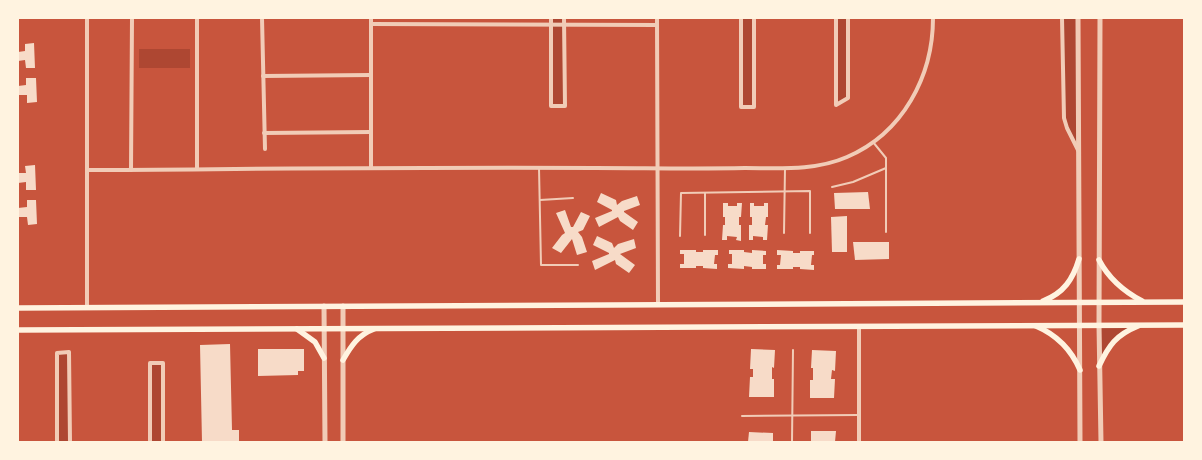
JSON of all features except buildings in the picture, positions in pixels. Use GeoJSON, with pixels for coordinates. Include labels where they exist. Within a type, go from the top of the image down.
{"type":"FeatureCollection","features":[{"type":"Feature","properties":{"kind":"main road"},"geometry":{"type":"LineString","coordinates":[[1039,302],[1060,292],[1068,284],[1074,276],[1080,259]]}},
{"type":"Feature","properties":{"kind":"main road"},"geometry":{"type":"LineString","coordinates":[[1099,260],[1104,271],[1112,280],[1130,295],[1144,302]]}},
{"type":"Feature","properties":{"kind":"main road"},"geometry":{"type":"LineString","coordinates":[[18,308],[1184,302]]}},
{"type":"Feature","properties":{"kind":"main road"},"geometry":{"type":"LineString","coordinates":[[1034,325],[1046,330],[1063,343],[1070,351],[1080,370]]}},
{"type":"Feature","properties":{"kind":"main road"},"geometry":{"type":"LineString","coordinates":[[1099,366],[1116,338],[1140,325]]}},
{"type":"Feature","properties":{"kind":"main road"},"geometry":{"type":"LineString","coordinates":[[18,330],[1184,325]]}},
{"type":"Feature","properties":{"kind":"main road"},"geometry":{"type":"LineString","coordinates":[[343,360],[354,342],[362,335],[379,328]]}},
{"type":"Feature","properties":{"kind":"main road"},"geometry":{"type":"LineString","coordinates":[[295,329],[308,335],[315,342],[324,358]]}},
{"type":"Feature","properties":{"kind":"street"},"geometry":{"type":"LineString","coordinates":[[87,18],[87,307]]}},
{"type":"Feature","properties":{"kind":"street"},"geometry":{"type":"LineString","coordinates":[[131,170],[132,18]]}},
{"type":"Feature","properties":{"kind":"street"},"geometry":{"type":"LineString","coordinates":[[197,18],[197,169]]}},
{"type":"Feature","properties":{"kind":"street"},"geometry":{"type":"LineString","coordinates":[[262,18],[264,149]]}},
{"type":"Feature","properties":{"kind":"street"},"geometry":{"type":"LineString","coordinates":[[371,18],[371,168]]}},
{"type":"Feature","properties":{"kind":"street"},"geometry":{"type":"LineString","coordinates":[[458,18],[458,24]]}},
{"type":"Feature","properties":{"kind":"street"},"geometry":{"type":"LineString","coordinates":[[471,18],[471,24]]}},
{"type":"Feature","properties":{"kind":"street"},"geometry":{"type":"LineString","coordinates":[[551,18],[551,106],[565,106],[564,18]]}},
{"type":"Feature","properties":{"kind":"street"},"geometry":{"type":"LineString","coordinates":[[656,18],[658,304]]}},
{"type":"Feature","properties":{"kind":"street"},"geometry":{"type":"LineString","coordinates":[[741,18],[741,107],[754,107],[754,18]]}},
{"type":"Feature","properties":{"kind":"street"},"geometry":{"type":"LineString","coordinates":[[836,18],[836,106],[848,98],[848,18]]}},
{"type":"Feature","properties":{"kind":"street"},"geometry":{"type":"LineString","coordinates":[[87,170],[371,168],[657,169],[815,166],[830,163],[857,152],[873,142],[905,110],[922,81],[931,52],[933,18]]}},
{"type":"Feature","properties":{"kind":"street"},"geometry":{"type":"LineString","coordinates":[[1062,18],[1064,118],[1079,151]]}},
{"type":"Feature","properties":{"kind":"street"},"geometry":{"type":"LineString","coordinates":[[1078,18],[1080,442]]}},
{"type":"Feature","properties":{"kind":"street"},"geometry":{"type":"LineString","coordinates":[[1100,18],[1099,366],[1101,442]]}},
{"type":"Feature","properties":{"kind":"street"},"geometry":{"type":"LineString","coordinates":[[371,24],[657,25]]}},
{"type":"Feature","properties":{"kind":"street"},"geometry":{"type":"LineString","coordinates":[[263,76],[371,75]]}},
{"type":"Feature","properties":{"kind":"street"},"geometry":{"type":"LineString","coordinates":[[264,133],[371,132]]}},
{"type":"Feature","properties":{"kind":"street"},"geometry":{"type":"LineString","coordinates":[[324,306],[325,442]]}},
{"type":"Feature","properties":{"kind":"street"},"geometry":{"type":"LineString","coordinates":[[343,306],[343,442]]}},
{"type":"Feature","properties":{"kind":"street"},"geometry":{"type":"LineString","coordinates":[[859,326],[859,442]]}},
{"type":"Feature","properties":{"kind":"street"},"geometry":{"type":"LineString","coordinates":[[57,442],[57,353],[69,352],[70,442]]}},
{"type":"Feature","properties":{"kind":"street"},"geometry":{"type":"LineString","coordinates":[[150,442],[150,363],[163,363],[163,442]]}},
{"type":"Feature","properties":{"kind":"lane"},"geometry":{"type":"LineString","coordinates":[[873,142],[886,158],[886,232]]}},
{"type":"Feature","properties":{"kind":"lane"},"geometry":{"type":"LineString","coordinates":[[539,168],[541,265],[578,265]]}},
{"type":"Feature","properties":{"kind":"lane"},"geometry":{"type":"LineString","coordinates":[[784,168],[784,233]]}},
{"type":"Feature","properties":{"kind":"lane"},"geometry":{"type":"LineString","coordinates":[[832,187],[853,182],[886,168]]}},
{"type":"Feature","properties":{"kind":"lane"},"geometry":{"type":"LineString","coordinates":[[680,236],[681,193],[810,191],[810,233]]}},
{"type":"Feature","properties":{"kind":"lane"},"geometry":{"type":"LineString","coordinates":[[705,193],[705,236]]}},
{"type":"Feature","properties":{"kind":"lane"},"geometry":{"type":"LineString","coordinates":[[540,200],[573,198]]}},
{"type":"Feature","properties":{"kind":"lane"},"geometry":{"type":"LineString","coordinates":[[792,442],[793,350]]}},
{"type":"Feature","properties":{"kind":"lane"},"geometry":{"type":"LineString","coordinates":[[742,416],[858,415]]}},
{"type":"Feature","properties":{"kind":"shaded area"},"geometry":{"type":"Polygon","coordinates":[[[551,18],[564,18],[565,106],[551,106],[551,18]]]}},
{"type":"Feature","properties":{"kind":"shaded area"},"geometry":{"type":"Polygon","coordinates":[[[741,18],[754,18],[754,107],[741,107],[741,18]]]}},
{"type":"Feature","properties":{"kind":"shaded area"},"geometry":{"type":"Polygon","coordinates":[[[836,18],[848,18],[848,98],[836,105],[836,18]]]}},
{"type":"Feature","properties":{"kind":"shaded area"},"geometry":{"type":"Polygon","coordinates":[[[1062,18],[1078,18],[1079,151],[1064,118],[1062,18]]]}},
{"type":"Feature","properties":{"kind":"shaded area"},"geometry":{"type":"Polygon","coordinates":[[[139,49],[190,49],[190,68],[139,68],[139,49]]]}},
{"type":"Feature","properties":{"kind":"shaded area"},"geometry":{"type":"Polygon","coordinates":[[[1099,325],[1140,325],[1115,339],[1099,366],[1099,325]]]}},
{"type":"Feature","properties":{"kind":"shaded area"},"geometry":{"type":"Polygon","coordinates":[[[69,352],[70,442],[57,442],[57,353],[69,352]]]}},
{"type":"Feature","properties":{"kind":"shaded area"},"geometry":{"type":"Polygon","coordinates":[[[150,363],[163,363],[163,442],[150,442],[150,363]]]}}]}
